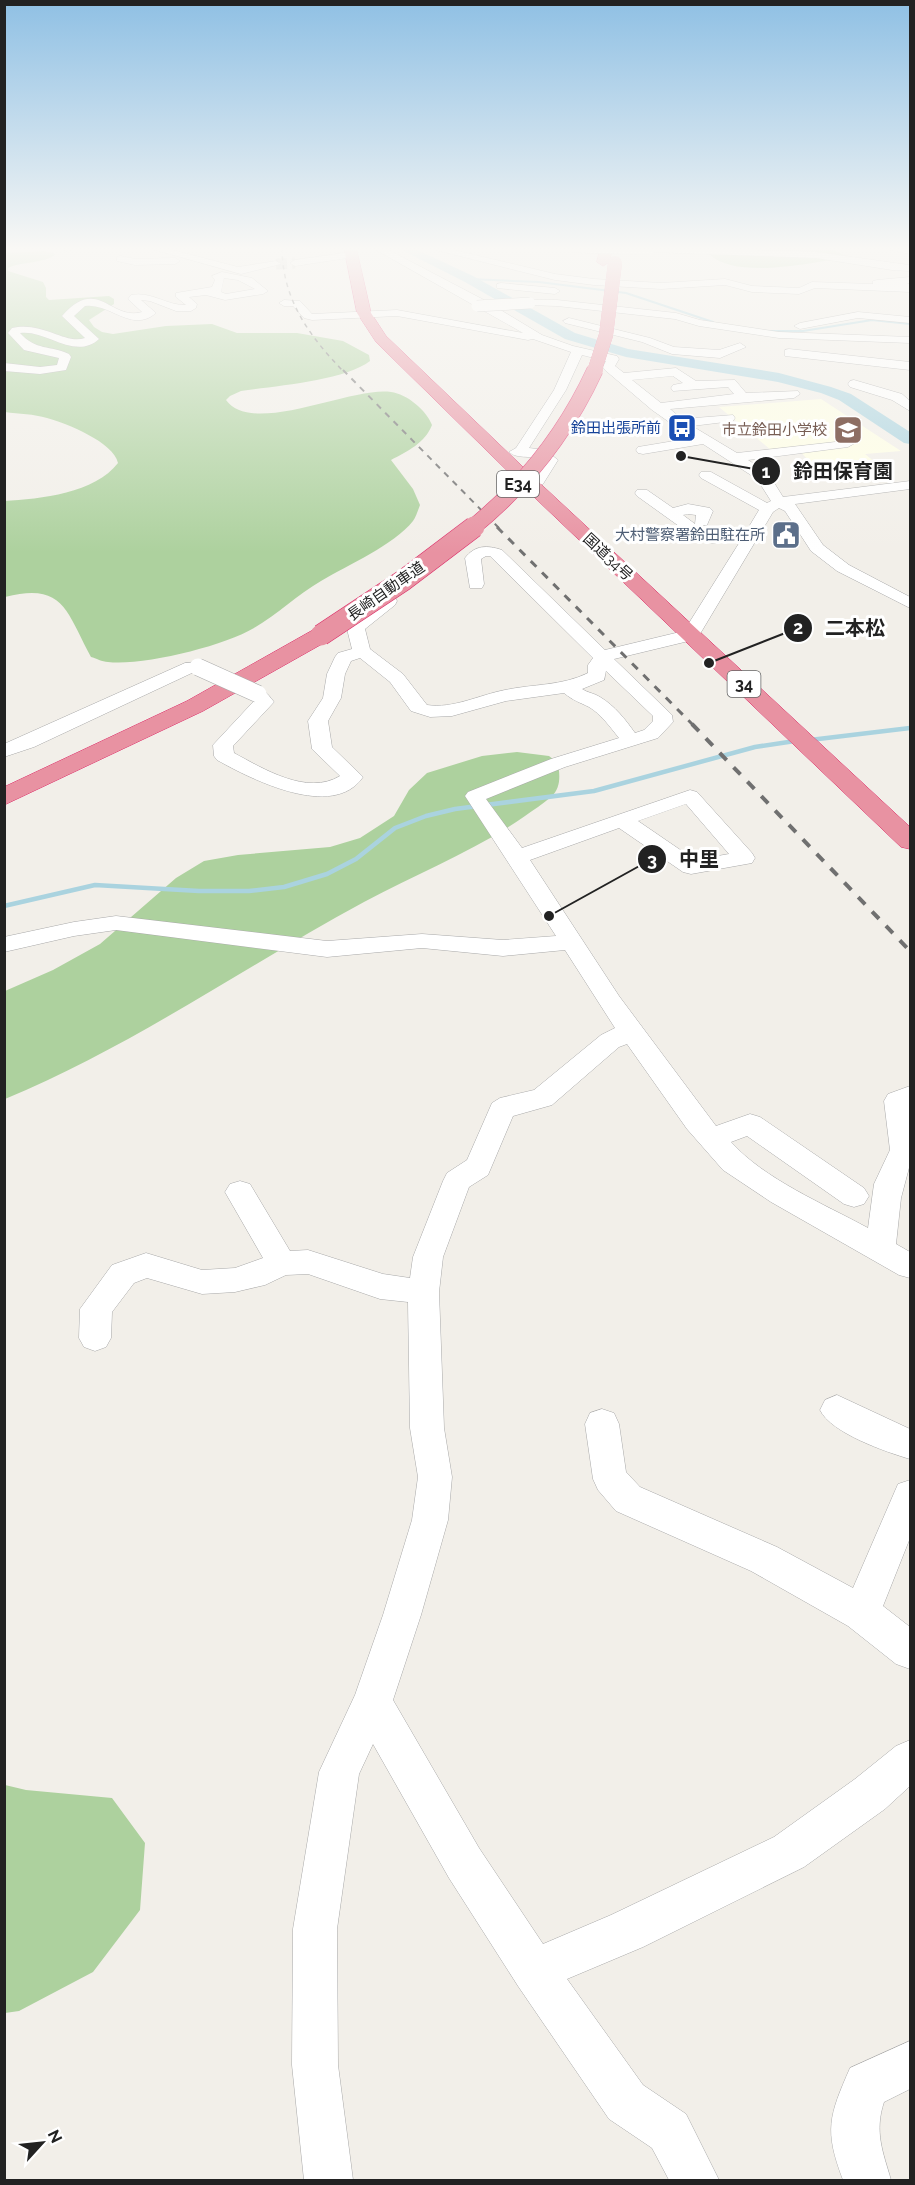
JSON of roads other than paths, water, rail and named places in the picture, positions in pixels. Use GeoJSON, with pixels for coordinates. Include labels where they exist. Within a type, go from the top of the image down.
{"type":"FeatureCollection","features":[{"type":"Feature","properties":{"kind":"highway","name":"国道34号"},"geometry":{"type":"LineString","coordinates":[[391,349],[530,483],[910,841]]}},
{"type":"Feature","properties":{"kind":"highway","name":"長崎自動車道"},"geometry":{"type":"LineString","coordinates":[[4,797],[195,706],[313,632],[404,580],[451,545],[500,502],[538,464],[565,429],[585,397],[603,349]]}},
{"type":"Feature","properties":{"kind":"highway","name":"長崎自動車道"},"geometry":{"type":"LineString","coordinates":[[4,782],[180,699],[313,632]]}},
{"type":"Feature","properties":{"kind":"street"},"geometry":{"type":"LineString","coordinates":[[4,367],[18,367],[39,372],[62,367],[65,357],[58,353],[28,349]]}},
{"type":"Feature","properties":{"kind":"street"},"geometry":{"type":"LineString","coordinates":[[669,349],[720,354],[742,349]]}},
{"type":"Feature","properties":{"kind":"street"},"geometry":{"type":"LineString","coordinates":[[520,452],[550,410],[570,372],[578,350],[613,359],[609,368],[657,407],[703,440],[763,476],[773,505]]}},
{"type":"Feature","properties":{"kind":"street"},"geometry":{"type":"LineString","coordinates":[[775,351],[910,366]]}},
{"type":"Feature","properties":{"kind":"street"},"geometry":{"type":"LineString","coordinates":[[858,360],[862,352],[910,354]]}},
{"type":"Feature","properties":{"kind":"street"},"geometry":{"type":"LineString","coordinates":[[621,377],[673,370],[693,385]]}},
{"type":"Feature","properties":{"kind":"street"},"geometry":{"type":"LineString","coordinates":[[639,392],[731,383],[743,397]]}},
{"type":"Feature","properties":{"kind":"street"},"geometry":{"type":"LineString","coordinates":[[854,384],[889,394],[910,407]]}},
{"type":"Feature","properties":{"kind":"street"},"geometry":{"type":"LineString","coordinates":[[657,407],[743,397],[794,394]]}},
{"type":"Feature","properties":{"kind":"street"},"geometry":{"type":"LineString","coordinates":[[679,424],[728,418]]}},
{"type":"Feature","properties":{"kind":"street"},"geometry":{"type":"LineString","coordinates":[[643,450],[703,440]]}},
{"type":"Feature","properties":{"kind":"street"},"geometry":{"type":"LineString","coordinates":[[734,458],[848,443]]}},
{"type":"Feature","properties":{"kind":"street"},"geometry":{"type":"LineString","coordinates":[[501,454],[540,453],[551,460],[538,482],[530,483]]}},
{"type":"Feature","properties":{"kind":"street"},"geometry":{"type":"LineString","coordinates":[[706,475],[736,493],[773,505],[791,508],[817,548],[843,568],[910,603]]}},
{"type":"Feature","properties":{"kind":"street"},"geometry":{"type":"LineString","coordinates":[[4,751],[27,743],[191,668],[198,668],[258,694],[264,702],[223,745],[224,756],[242,766],[299,787],[322,790],[337,787],[353,777],[322,749],[318,722],[332,698],[336,674],[344,657],[362,652],[379,661],[411,695],[415,705],[421,710],[461,708],[505,695],[568,687],[597,676],[597,665],[603,656],[692,635],[750,534],[773,505],[910,485]]}},
{"type":"Feature","properties":{"kind":"street"},"geometry":{"type":"LineString","coordinates":[[642,493],[703,536],[712,538],[750,534]]}},
{"type":"Feature","properties":{"kind":"street"},"geometry":{"type":"LineString","coordinates":[[669,513],[704,508],[736,493]]}},
{"type":"Feature","properties":{"kind":"street"},"geometry":{"type":"LineString","coordinates":[[362,652],[356,629],[360,622],[456,551],[468,547],[486,550],[496,553],[570,630],[603,656],[662,715],[663,722],[651,734],[558,763],[475,796],[631,1031],[697,1122],[733,1163],[781,1194],[910,1266]]}},
{"type":"Feature","properties":{"kind":"street"},"geometry":{"type":"LineString","coordinates":[[476,584],[473,558],[486,550]]}},
{"type":"Feature","properties":{"kind":"street"},"geometry":{"type":"LineString","coordinates":[[568,687],[585,700],[592,700],[614,718],[632,741]]}},
{"type":"Feature","properties":{"kind":"street"},"geometry":{"type":"LineString","coordinates":[[517,857],[690,796],[744,858],[691,867],[623,821]]}},
{"type":"Feature","properties":{"kind":"street"},"geometry":{"type":"LineString","coordinates":[[4,945],[116,922],[327,949],[422,941],[503,948],[570,942]]}},
{"type":"Feature","properties":{"kind":"street"},"geometry":{"type":"LineString","coordinates":[[328,2181],[315,2065],[315,1929],[339,1772],[372,1703],[402,1615],[430,1520],[435,1477],[427,1428],[423,1292],[428,1257],[457,1181],[478,1167],[502,1110],[542,1098],[610,1041],[631,1031]]}},
{"type":"Feature","properties":{"kind":"street"},"geometry":{"type":"LineString","coordinates":[[881,1250],[883,1214],[896,1161],[904,1151],[898,1101],[910,1095]]}},
{"type":"Feature","properties":{"kind":"street"},"geometry":{"type":"LineString","coordinates":[[712,1138],[750,1124],[854,1196]]}},
{"type":"Feature","properties":{"kind":"street"},"geometry":{"type":"LineString","coordinates":[[240,1192],[282,1263]]}},
{"type":"Feature","properties":{"kind":"street"},"geometry":{"type":"LineString","coordinates":[[94,1338],[96,1309],[123,1274],[146,1265],[202,1282],[235,1280],[254,1276],[282,1263],[308,1262],[353,1275],[380,1286],[423,1292]]}},
{"type":"Feature","properties":{"kind":"street"},"geometry":{"type":"LineString","coordinates":[[837,1410],[876,1431],[910,1444]]}},
{"type":"Feature","properties":{"kind":"street"},"geometry":{"type":"LineString","coordinates":[[602,1424],[610,1479],[628,1499],[764,1559],[861,1613],[910,1650]]}},
{"type":"Feature","properties":{"kind":"street"},"geometry":{"type":"LineString","coordinates":[[861,1613],[910,1496]]}},
{"type":"Feature","properties":{"kind":"street"},"geometry":{"type":"LineString","coordinates":[[372,1703],[464,1863],[534,1970],[626,2102],[669,2131],[695,2181]]}},
{"type":"Feature","properties":{"kind":"street"},"geometry":{"type":"LineString","coordinates":[[534,1970],[627,1931],[789,1852],[870,1794],[910,1760]]}},
{"type":"Feature","properties":{"kind":"street"},"geometry":{"type":"LineString","coordinates":[[867,2181],[854,2146],[854,2114],[867,2085],[910,2064]]}},
{"type":"Feature","properties":{"kind":"waterway"},"geometry":{"type":"LineString","coordinates":[[613,349],[779,378],[826,390],[845,397],[910,439]]}},
{"type":"Feature","properties":{"kind":"waterway"},"geometry":{"type":"LineString","coordinates":[[810,740],[910,728]]}},
{"type":"Feature","properties":{"kind":"waterway"},"geometry":{"type":"LineString","coordinates":[[4,906],[95,885],[199,891],[249,891],[284,887],[327,874],[356,859],[395,828],[426,816],[455,809],[594,791],[755,747],[795,741]]}},
{"type":"Feature","properties":{"kind":"railway"},"geometry":{"type":"LineString","coordinates":[[324,349],[344,372]]}},
{"type":"Feature","properties":{"kind":"railway"},"geometry":{"type":"LineString","coordinates":[[343,370],[499,528]]}},
{"type":"Feature","properties":{"kind":"railway"},"geometry":{"type":"LineString","coordinates":[[497,527],[694,726]]}},
{"type":"Feature","properties":{"kind":"railway"},"geometry":{"type":"LineString","coordinates":[[692,724],[910,951]]}},
{"type":"Feature","properties":{"kind":"place","name":"鈴田出張所前"},"geometry":{"type":"Point","coordinates":[682,428]}},
{"type":"Feature","properties":{"kind":"place","name":"市立鈴田小学校"},"geometry":{"type":"Point","coordinates":[848,430]}},
{"type":"Feature","properties":{"kind":"place","name":"鈴田保育園"},"geometry":{"type":"Point","coordinates":[681,456]}},
{"type":"Feature","properties":{"kind":"place","name":"大村警察署鈴田駐在所"},"geometry":{"type":"Point","coordinates":[786,535]}},
{"type":"Feature","properties":{"kind":"place","name":"二本松"},"geometry":{"type":"Point","coordinates":[709,663]}},
{"type":"Feature","properties":{"kind":"place","name":"中里"},"geometry":{"type":"Point","coordinates":[549,916]}}]}
